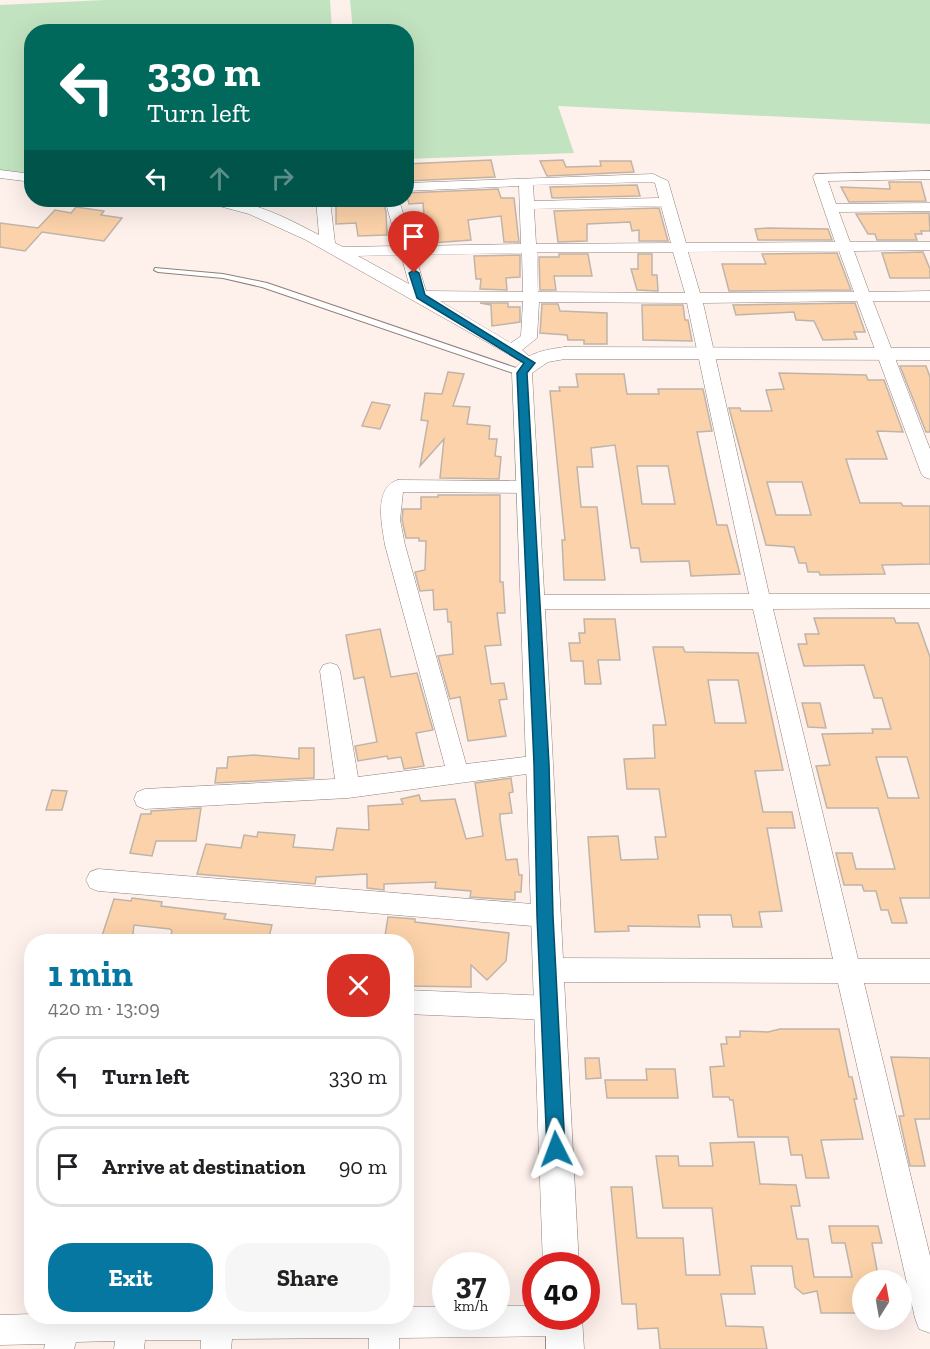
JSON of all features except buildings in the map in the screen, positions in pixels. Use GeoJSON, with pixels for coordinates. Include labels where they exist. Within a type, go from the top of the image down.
{"type":"FeatureCollection","features":[{"type":"Feature","properties":{"kind":"street"},"geometry":{"type":"LineString","coordinates":[[0,174],[24,177]]}},
{"type":"Feature","properties":{"kind":"street"},"geometry":{"type":"LineString","coordinates":[[930,175],[820,177],[930,473]]}},
{"type":"Feature","properties":{"kind":"street"},"geometry":{"type":"LineString","coordinates":[[414,187],[653,178],[661,181],[694,298],[761,602],[930,1318]]}},
{"type":"Feature","properties":{"kind":"street"},"geometry":{"type":"LineString","coordinates":[[526,181],[531,298],[529,338],[521,362],[542,764],[545,916],[560,1252]]}},
{"type":"Feature","properties":{"kind":"street"},"geometry":{"type":"LineString","coordinates":[[528,205],[668,202]]}},
{"type":"Feature","properties":{"kind":"street"},"geometry":{"type":"LineString","coordinates":[[254,207],[420,296],[521,362],[565,353],[930,354]]}},
{"type":"Feature","properties":{"kind":"street"},"geometry":{"type":"LineString","coordinates":[[325,207],[334,249]]}},
{"type":"Feature","properties":{"kind":"street"},"geometry":{"type":"LineString","coordinates":[[394,207],[420,296]]}},
{"type":"Feature","properties":{"kind":"street"},"geometry":{"type":"LineString","coordinates":[[830,208],[930,207]]}},
{"type":"Feature","properties":{"kind":"street"},"geometry":{"type":"LineString","coordinates":[[334,249],[930,246]]}},
{"type":"Feature","properties":{"kind":"street"},"geometry":{"type":"LineString","coordinates":[[420,296],[531,298],[930,296]]}},
{"type":"Feature","properties":{"kind":"street"},"geometry":{"type":"LineString","coordinates":[[458,774],[395,545],[391,520],[392,493],[398,486],[526,487]]}},
{"type":"Feature","properties":{"kind":"street"},"geometry":{"type":"LineString","coordinates":[[534,602],[930,601]]}},
{"type":"Feature","properties":{"kind":"street"},"geometry":{"type":"LineString","coordinates":[[330,670],[348,788]]}},
{"type":"Feature","properties":{"kind":"street"},"geometry":{"type":"LineString","coordinates":[[145,799],[348,788],[542,764]]}},
{"type":"Feature","properties":{"kind":"street"},"geometry":{"type":"LineString","coordinates":[[99,880],[545,916]]}},
{"type":"Feature","properties":{"kind":"street"},"geometry":{"type":"LineString","coordinates":[[548,969],[930,971]]}},
{"type":"Feature","properties":{"kind":"street"},"geometry":{"type":"LineString","coordinates":[[414,1002],[550,1008]]}},
{"type":"Feature","properties":{"kind":"street"},"geometry":{"type":"LineString","coordinates":[[0,1330],[61,1339],[131,1330],[522,1329]]}},
{"type":"Feature","properties":{"kind":"lane"},"geometry":{"type":"LineString","coordinates":[[158,270],[223,276],[264,285],[521,362]]}},
{"type":"Feature","properties":{"kind":"green space"},"geometry":{"type":"Polygon","coordinates":[[[105,0],[330,0],[332,24],[24,24],[24,173],[0,170],[0,5],[105,0]]]}},
{"type":"Feature","properties":{"kind":"green space"},"geometry":{"type":"Polygon","coordinates":[[[350,0],[930,0],[930,124],[558,106],[574,153],[414,159],[414,24],[352,24],[350,0]]]}},
{"type":"Feature","properties":{"kind":"route"},"geometry":{"type":"LineString","coordinates":[[414,273],[420,296],[530,363],[522,373],[526,487],[542,764],[545,916],[556,1149]]}}]}
